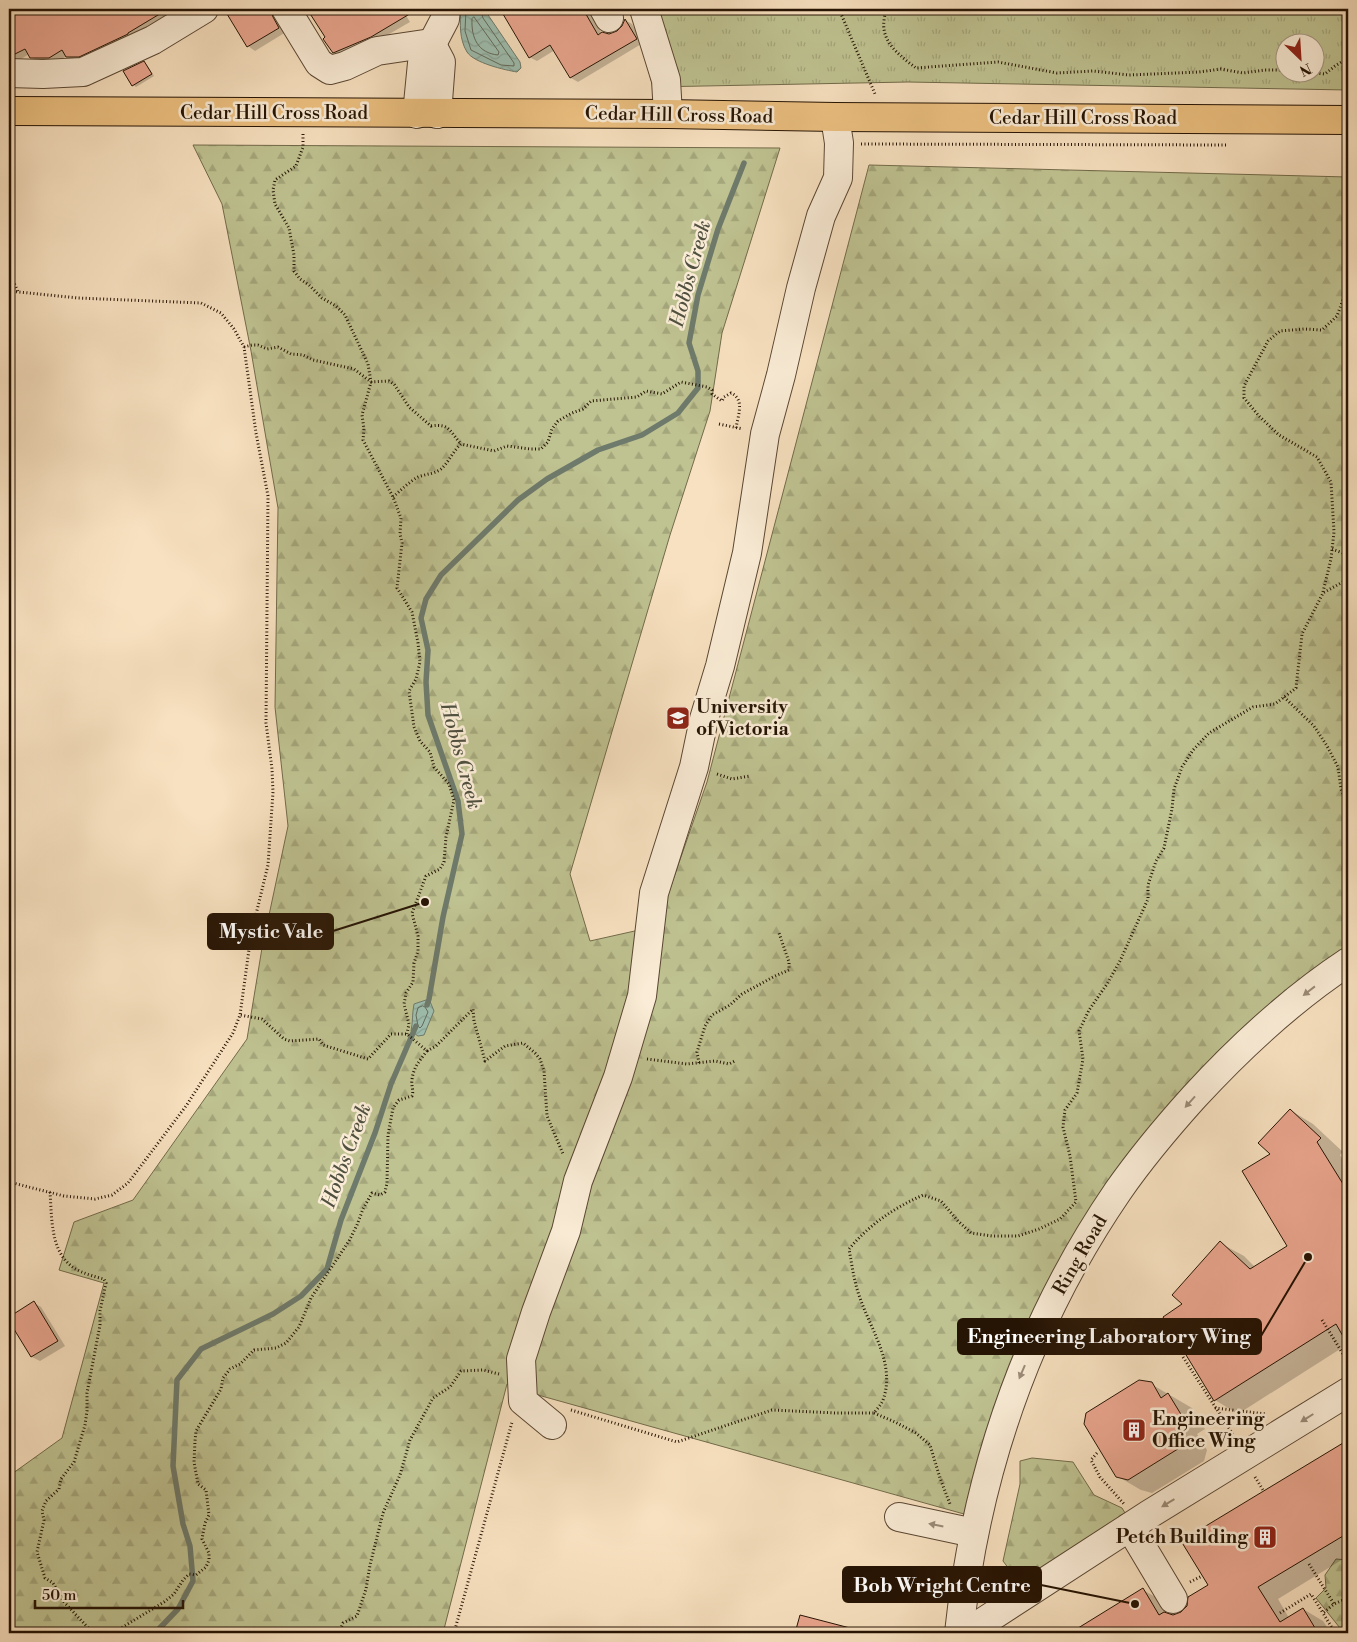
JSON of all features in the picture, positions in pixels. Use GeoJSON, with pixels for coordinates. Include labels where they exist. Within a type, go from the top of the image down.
{"type":"FeatureCollection","features":[{"type":"Feature","properties":{"kind":"main road","name":"Cedar Hill Cross Road"},"geometry":{"type":"LineString","coordinates":[[9,111],[668,114],[837,130],[1348,120]]}},
{"type":"Feature","properties":{"kind":"street"},"geometry":{"type":"LineString","coordinates":[[9,73],[83,72],[153,40],[204,9]]}},
{"type":"Feature","properties":{"kind":"street"},"geometry":{"type":"LineString","coordinates":[[286,9],[318,63],[330,70],[345,66],[377,51],[431,43]]}},
{"type":"Feature","properties":{"kind":"street"},"geometry":{"type":"LineString","coordinates":[[427,114],[422,63],[445,19],[446,9]]}},
{"type":"Feature","properties":{"kind":"street"},"geometry":{"type":"LineString","coordinates":[[644,9],[666,80],[668,114]]}},
{"type":"Feature","properties":{"kind":"street"},"geometry":{"type":"LineString","coordinates":[[560,1417],[523,1401],[521,1360],[536,1312],[566,1231],[578,1181],[622,1062],[642,996],[654,893],[694,767],[704,719],[720,666],[747,553],[765,434],[801,288],[821,216],[838,178],[837,130]]}},
{"type":"Feature","properties":{"kind":"street","name":"Ring Road"},"geometry":{"type":"LineString","coordinates":[[959,1633],[967,1531],[1010,1401],[1046,1316],[1082,1249],[1118,1190],[1168,1126],[1237,1053],[1282,1012],[1348,962]]}},
{"type":"Feature","properties":{"kind":"street"},"geometry":{"type":"LineString","coordinates":[[966,1633],[1135,1524],[1348,1392]]}},
{"type":"Feature","properties":{"kind":"street"},"geometry":{"type":"LineString","coordinates":[[899,1518],[967,1531]]}},
{"type":"Feature","properties":{"kind":"street"},"geometry":{"type":"LineString","coordinates":[[1135,1524],[1173,1599]]}},
{"type":"Feature","properties":{"kind":"path"},"geometry":{"type":"LineString","coordinates":[[839,9],[876,95]]}},
{"type":"Feature","properties":{"kind":"path"},"geometry":{"type":"LineString","coordinates":[[886,9],[884,29],[889,42],[898,54],[916,68],[998,62],[1057,73],[1094,71],[1129,76],[1221,69],[1243,73],[1274,70]]}},
{"type":"Feature","properties":{"kind":"path"},"geometry":{"type":"LineString","coordinates":[[1324,74],[1348,58]]}},
{"type":"Feature","properties":{"kind":"path"},"geometry":{"type":"LineString","coordinates":[[302,113],[303,147],[300,158],[296,166],[275,180],[273,190],[275,204],[290,228],[294,271],[300,279],[322,298],[336,306],[344,315],[368,364],[371,382],[362,415],[363,440],[393,497],[400,518],[402,543],[397,588],[412,612],[420,662],[416,679],[409,692],[410,710],[417,734],[430,752],[434,767],[449,784],[454,800],[446,837],[444,862],[440,870],[426,876],[412,912],[418,936],[418,951],[414,964],[413,982],[406,993],[404,1004],[409,1024],[407,1034]]}},
{"type":"Feature","properties":{"kind":"path"},"geometry":{"type":"LineString","coordinates":[[837,130],[895,145],[1231,145]]}},
{"type":"Feature","properties":{"kind":"path"},"geometry":{"type":"LineString","coordinates":[[9,272],[19,293]]}},
{"type":"Feature","properties":{"kind":"path"},"geometry":{"type":"LineString","coordinates":[[874,1413],[883,1402],[887,1383],[882,1351],[859,1297],[849,1249],[879,1219],[907,1202],[923,1195],[941,1201],[971,1234],[985,1235],[1018,1236],[1039,1229],[1060,1218],[1076,1202],[1070,1156],[1063,1126],[1065,1110],[1077,1093],[1083,1059],[1079,1031],[1089,1010],[1120,962],[1148,899],[1148,885],[1156,861],[1164,848],[1174,789],[1182,767],[1193,750],[1208,733],[1253,707],[1276,704],[1296,688],[1302,634],[1323,593],[1332,549],[1334,532],[1331,482],[1317,458],[1279,435],[1259,416],[1244,398],[1244,386],[1268,341],[1280,331],[1322,330],[1337,316],[1348,286]]}},
{"type":"Feature","properties":{"kind":"path"},"geometry":{"type":"LineString","coordinates":[[9,291],[78,298],[201,303],[221,313],[234,329],[244,347],[256,433],[268,496],[266,723],[273,792],[268,865],[251,935],[240,1015],[233,1033],[186,1106],[128,1183],[112,1195],[95,1199],[50,1192],[9,1182]]}},
{"type":"Feature","properties":{"kind":"path"},"geometry":{"type":"LineString","coordinates":[[244,347],[252,345],[258,345],[267,349],[278,347],[291,354],[303,355],[314,360],[354,369],[371,382],[389,382],[394,384],[409,407],[431,426],[438,425],[448,428],[461,444],[494,451],[507,446],[541,449],[548,442],[552,428],[558,421],[583,409],[591,401],[637,397],[646,392],[662,394],[681,382],[696,384],[710,389],[714,397],[722,401],[724,397],[732,393],[738,397],[739,408],[736,428]]}},
{"type":"Feature","properties":{"kind":"path"},"geometry":{"type":"LineString","coordinates":[[393,497],[416,478],[434,473],[442,468],[455,449],[461,444]]}},
{"type":"Feature","properties":{"kind":"path"},"geometry":{"type":"LineString","coordinates":[[1332,549],[1348,554]]}},
{"type":"Feature","properties":{"kind":"path"},"geometry":{"type":"LineString","coordinates":[[1323,593],[1348,579]]}},
{"type":"Feature","properties":{"kind":"path"},"geometry":{"type":"LineString","coordinates":[[1284,697],[1314,726],[1327,746],[1338,767],[1341,789],[1348,806]]}},
{"type":"Feature","properties":{"kind":"path"},"geometry":{"type":"LineString","coordinates":[[694,767],[732,779],[750,776]]}},
{"type":"Feature","properties":{"kind":"path"},"geometry":{"type":"LineString","coordinates":[[699,1063],[697,1052],[705,1026],[712,1015],[730,1005],[742,994],[788,970],[789,962],[779,933]]}},
{"type":"Feature","properties":{"kind":"path"},"geometry":{"type":"LineString","coordinates":[[114,1633],[164,1602],[174,1594],[183,1580],[190,1574],[196,1574],[206,1567],[209,1553],[202,1539],[205,1523],[209,1515],[206,1490],[198,1484],[194,1462],[196,1430],[215,1400],[221,1389],[223,1378],[230,1369],[240,1364],[254,1350],[276,1348],[286,1343],[299,1327],[311,1298],[348,1242],[357,1225],[362,1209],[372,1193],[380,1195],[385,1192],[387,1183],[388,1135],[393,1108],[399,1100],[412,1096],[412,1078],[416,1066],[427,1051],[436,1046],[473,1009],[474,1021],[485,1061],[505,1046],[523,1043],[540,1059],[544,1071],[547,1116],[564,1155],[565,1165],[570,1175],[578,1181]]}},
{"type":"Feature","properties":{"kind":"path"},"geometry":{"type":"LineString","coordinates":[[240,1015],[262,1019],[284,1039],[290,1041],[319,1039],[323,1045],[368,1059],[390,1034],[407,1034],[427,1051]]}},
{"type":"Feature","properties":{"kind":"path"},"geometry":{"type":"LineString","coordinates":[[622,1062],[652,1059],[687,1064],[715,1061],[729,1064],[735,1060]]}},
{"type":"Feature","properties":{"kind":"path"},"geometry":{"type":"LineString","coordinates":[[50,1192],[53,1234],[59,1251],[67,1262],[76,1269],[104,1279],[106,1283],[87,1393],[85,1426],[74,1462],[61,1479],[59,1489],[46,1502],[42,1511],[44,1520],[37,1552],[46,1578],[53,1583],[64,1602],[93,1633]]}},
{"type":"Feature","properties":{"kind":"path"},"geometry":{"type":"LineString","coordinates":[[1322,1320],[1348,1362]]}},
{"type":"Feature","properties":{"kind":"path"},"geometry":{"type":"LineString","coordinates":[[1183,1357],[1247,1455]]}},
{"type":"Feature","properties":{"kind":"path"},"geometry":{"type":"LineString","coordinates":[[338,1633],[343,1623],[357,1616],[366,1589],[383,1513],[400,1475],[410,1440],[433,1398],[450,1387],[461,1371],[484,1370],[501,1375],[522,1390],[454,1633]]}},
{"type":"Feature","properties":{"kind":"path"},"geometry":{"type":"LineString","coordinates":[[560,1417],[677,1442],[772,1410],[844,1414],[874,1413],[909,1429],[930,1445],[940,1478],[967,1531]]}},
{"type":"Feature","properties":{"kind":"path"},"geometry":{"type":"LineString","coordinates":[[1097,1453],[1091,1460],[1100,1477],[1135,1524]]}},
{"type":"Feature","properties":{"kind":"path"},"geometry":{"type":"LineString","coordinates":[[1258,1480],[1263,1490]]}},
{"type":"Feature","properties":{"kind":"path"},"geometry":{"type":"LineString","coordinates":[[1309,1564],[1334,1604]]}},
{"type":"Feature","properties":{"kind":"path"},"geometry":{"type":"LineString","coordinates":[[987,1581],[988,1572]]}},
{"type":"Feature","properties":{"kind":"path"},"geometry":{"type":"LineString","coordinates":[[1280,1613],[1311,1594],[1335,1633]]}},
{"type":"Feature","properties":{"kind":"path"},"geometry":{"type":"LineString","coordinates":[[1323,1614],[1334,1604],[1348,1598]]}},
{"type":"Feature","properties":{"kind":"green space"},"geometry":{"type":"Polygon","coordinates":[[[632,9],[1348,9],[1348,90],[908,82],[653,87],[632,9]]]}},
{"type":"Feature","properties":{"kind":"green space","name":"University of Victoria"},"geometry":{"type":"Polygon","coordinates":[[[193,145],[780,148],[722,333],[710,411],[670,535],[570,874],[590,941],[657,926],[707,782],[869,165],[1348,177],[1348,950],[1216,1059],[999,1401],[964,1514],[538,1395],[507,1384],[443,1633],[9,1633],[9,1476],[62,1438],[104,1283],[59,1270],[74,1222],[133,1200],[247,1039],[262,948],[288,826],[275,707],[278,508],[251,351],[222,204],[193,145]]]}},
{"type":"Feature","properties":{"kind":"green space"},"geometry":{"type":"Polygon","coordinates":[[[1032,1458],[1073,1462],[1094,1495],[1122,1508],[1130,1521],[1048,1576],[1009,1569],[1003,1561],[1020,1484],[1020,1461],[1032,1458]]]}},
{"type":"Feature","properties":{"kind":"green space"},"geometry":{"type":"Polygon","coordinates":[[[1336,1559],[1348,1560],[1348,1633],[1344,1633],[1316,1598],[1326,1588],[1325,1575],[1336,1559]]]}},
{"type":"Feature","properties":{"kind":"water"},"geometry":{"type":"Polygon","coordinates":[[[461,9],[484,9],[520,62],[521,68],[517,72],[483,63],[467,52],[461,36],[461,9]]]}},
{"type":"Feature","properties":{"kind":"water"},"geometry":{"type":"Polygon","coordinates":[[[429,999],[434,1011],[424,1035],[418,1036],[411,1031],[414,1004],[429,999]]]}},
{"type":"Feature","properties":{"kind":"building"},"geometry":{"type":"Polygon","coordinates":[[[9,9],[168,9],[128,34],[79,57],[66,57],[62,50],[49,58],[30,58],[25,49],[9,57],[9,9]]]}},
{"type":"Feature","properties":{"kind":"building"},"geometry":{"type":"Polygon","coordinates":[[[224,9],[270,9],[279,28],[247,47],[224,9]]]}},
{"type":"Feature","properties":{"kind":"building"},"geometry":{"type":"Polygon","coordinates":[[[307,9],[418,9],[371,37],[333,53],[307,9]]]}},
{"type":"Feature","properties":{"kind":"building"},"geometry":{"type":"Polygon","coordinates":[[[500,9],[583,9],[598,35],[602,32],[609,34],[617,31],[625,19],[637,39],[570,78],[550,45],[529,58],[500,9]]]}},
{"type":"Feature","properties":{"kind":"building"},"geometry":{"type":"Polygon","coordinates":[[[144,61],[152,74],[132,86],[123,71],[144,61]]]}},
{"type":"Feature","properties":{"kind":"building"},"geometry":{"type":"Polygon","coordinates":[[[1290,1109],[1321,1138],[1317,1142],[1348,1192],[1348,1345],[1336,1324],[1214,1401],[1163,1317],[1182,1304],[1172,1295],[1220,1241],[1250,1269],[1287,1246],[1242,1171],[1270,1154],[1258,1143],[1290,1109]]]}},
{"type":"Feature","properties":{"kind":"building"},"geometry":{"type":"Polygon","coordinates":[[[34,1301],[58,1341],[31,1357],[9,1321],[9,1317],[34,1301]]]}},
{"type":"Feature","properties":{"kind":"building","name":"Engineering Office Wing"},"geometry":{"type":"Polygon","coordinates":[[[1139,1380],[1152,1382],[1161,1398],[1168,1393],[1182,1416],[1174,1421],[1184,1436],[1181,1447],[1128,1480],[1116,1477],[1084,1424],[1086,1413],[1139,1380]]]}},
{"type":"Feature","properties":{"kind":"building","name":"Petch Building"},"geometry":{"type":"Polygon","coordinates":[[[1348,1440],[1348,1533],[1258,1587],[1280,1622],[1303,1608],[1318,1633],[1070,1633],[1143,1588],[1159,1615],[1164,1612],[1173,1615],[1181,1612],[1187,1606],[1188,1597],[1208,1585],[1181,1541],[1348,1440]]]}},
{"type":"Feature","properties":{"kind":"building"},"geometry":{"type":"Polygon","coordinates":[[[800,1615],[850,1628],[849,1633],[795,1633],[800,1615]]]}},
{"type":"Feature","properties":{"kind":"waterway","name":"Hobbs Creek"},"geometry":{"type":"LineString","coordinates":[[427,1005],[443,917],[462,834],[458,801],[428,715],[426,682],[428,650],[421,618],[426,599],[441,575],[518,500],[547,479],[598,450],[642,435],[678,413],[698,388],[698,371],[689,343],[698,295],[718,229],[744,163]]}},
{"type":"Feature","properties":{"kind":"waterway","name":"Hobbs Creek"},"geometry":{"type":"LineString","coordinates":[[155,1633],[178,1609],[193,1581],[190,1546],[183,1524],[173,1466],[177,1380],[201,1349],[273,1314],[301,1296],[327,1269],[341,1220],[375,1133],[391,1084],[416,1026]]}},
{"type":"Feature","properties":{"kind":"place","name":"University of Victoria"},"geometry":{"type":"Point","coordinates":[678,718]}},
{"type":"Feature","properties":{"kind":"place","name":"Mystic Vale"},"geometry":{"type":"Point","coordinates":[425,902]}},
{"type":"Feature","properties":{"kind":"place","name":"Engineering Laboratory Wing"},"geometry":{"type":"Point","coordinates":[1308,1257]}},
{"type":"Feature","properties":{"kind":"place","name":"Engineering Office Wing"},"geometry":{"type":"Point","coordinates":[1134,1430]}},
{"type":"Feature","properties":{"kind":"place","name":"Petch Building"},"geometry":{"type":"Point","coordinates":[1265,1537]}},
{"type":"Feature","properties":{"kind":"place","name":"Bob Wright Centre"},"geometry":{"type":"Point","coordinates":[1135,1604]}}]}
